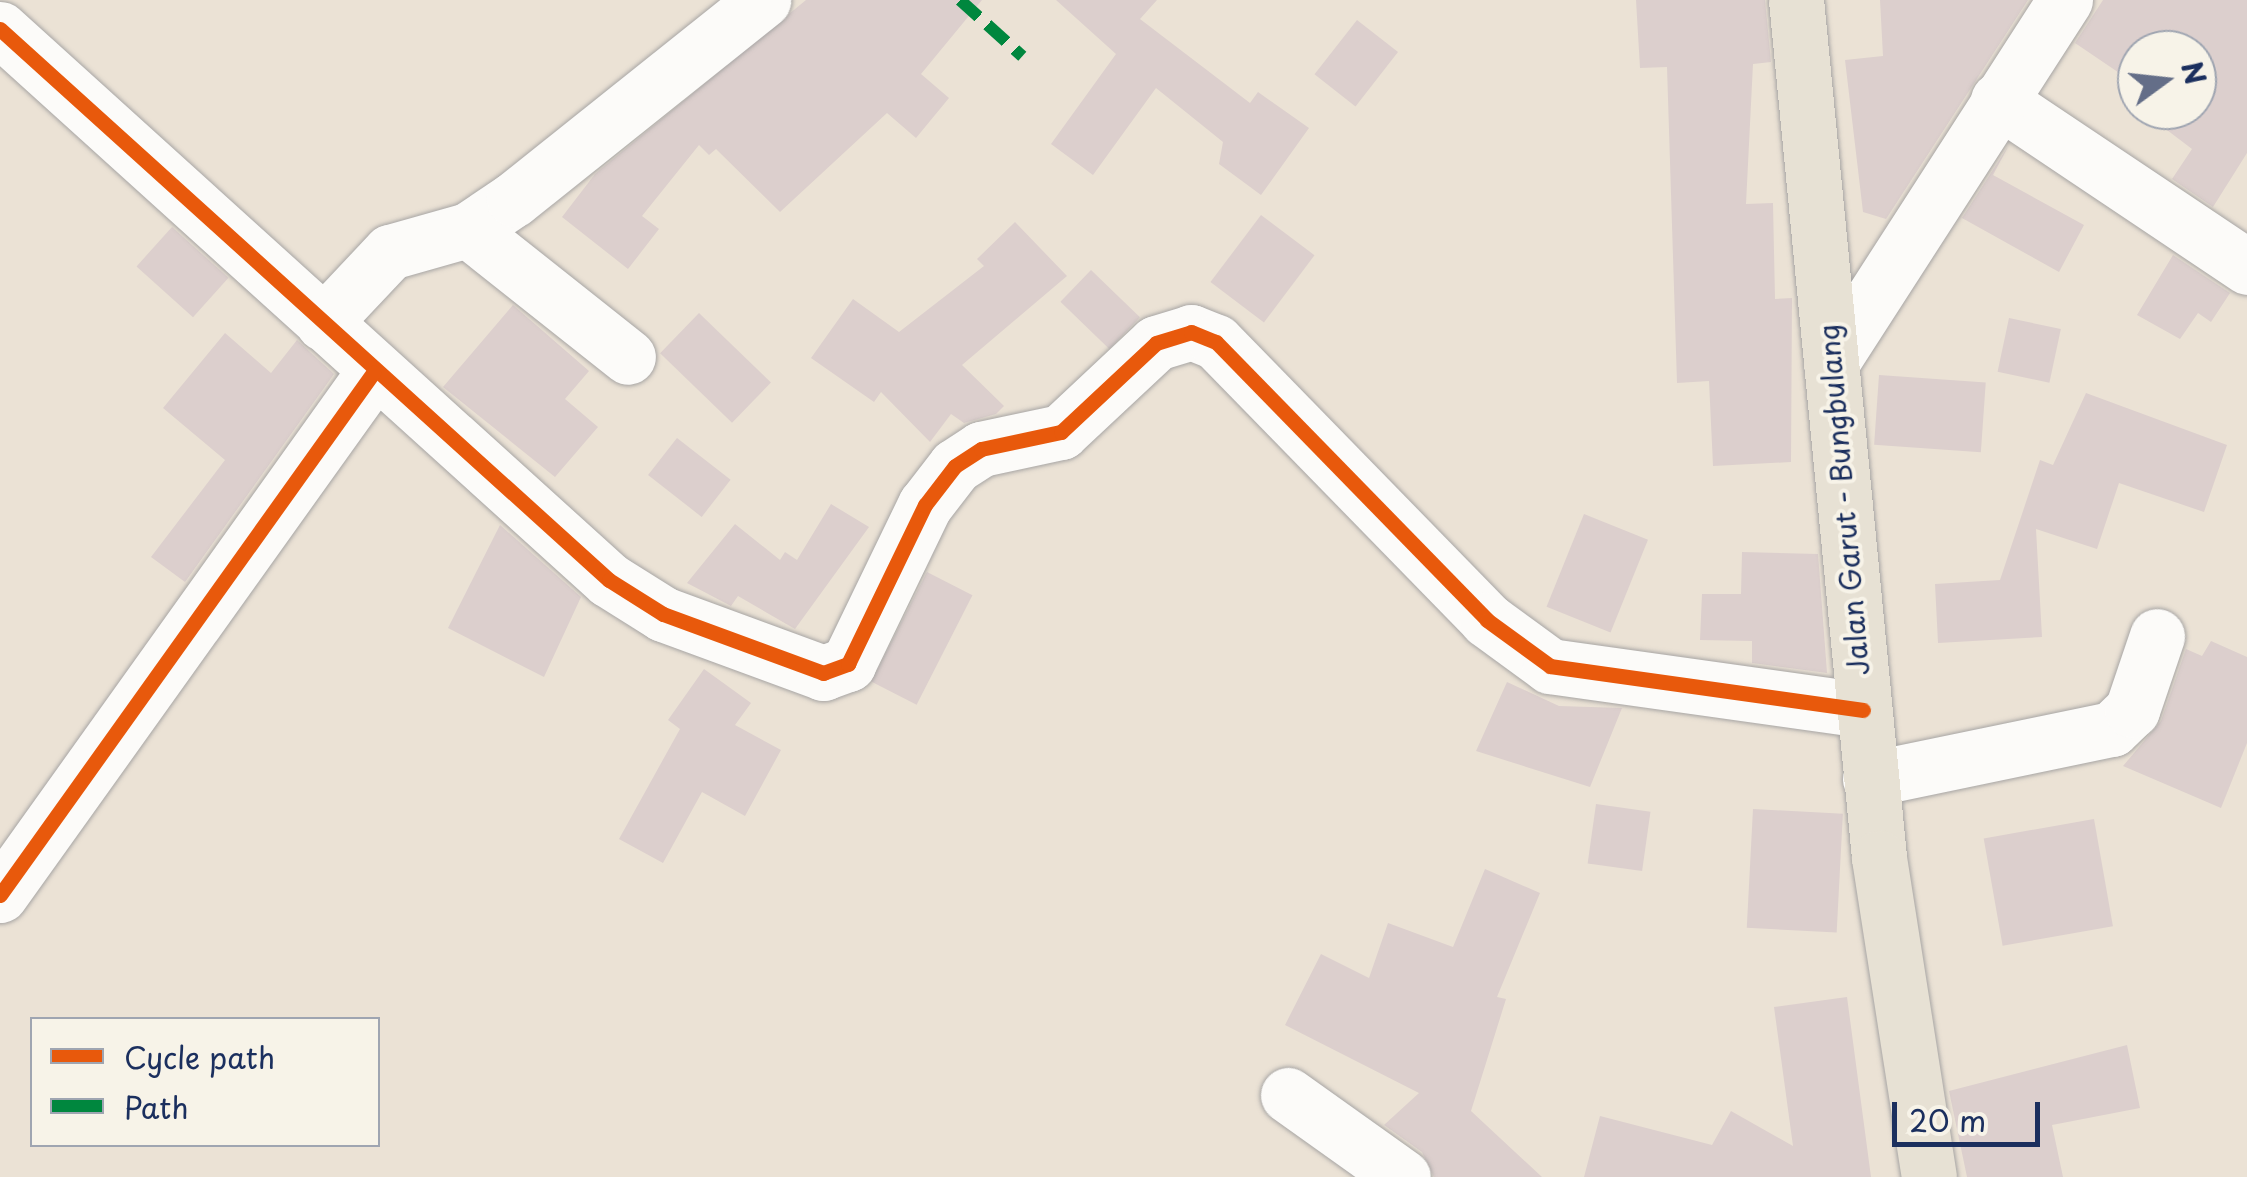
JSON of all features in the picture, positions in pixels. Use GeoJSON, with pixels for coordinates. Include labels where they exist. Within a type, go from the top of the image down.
{"type":"FeatureCollection","features":[{"type":"Feature","properties":{"kind":"main road","name":"Jalan Garut - Bungbulang"},"geometry":{"type":"LineString","coordinates":[[1796,0],[1870,779],[1928,1177]]}},
{"type":"Feature","properties":{"kind":"street"},"geometry":{"type":"LineString","coordinates":[[323,323],[390,252],[468,230],[762,0]]}},
{"type":"Feature","properties":{"kind":"street"},"geometry":{"type":"LineString","coordinates":[[1830,363],[2065,0]]}},
{"type":"Feature","properties":{"kind":"street"},"geometry":{"type":"LineString","coordinates":[[0,28],[323,323],[372,373],[636,599],[832,674],[848,664],[924,505],[955,466],[981,449],[1060,432],[1156,343],[1202,334],[1488,620],[1550,666],[1863,710]]}},
{"type":"Feature","properties":{"kind":"street"},"geometry":{"type":"LineString","coordinates":[[1998,100],[2247,267]]}},
{"type":"Feature","properties":{"kind":"street"},"geometry":{"type":"LineString","coordinates":[[468,230],[628,357]]}},
{"type":"Feature","properties":{"kind":"street"},"geometry":{"type":"LineString","coordinates":[[0,895],[372,373]]}},
{"type":"Feature","properties":{"kind":"street"},"geometry":{"type":"LineString","coordinates":[[1870,779],[2112,728],[2132,710],[2157,636]]}},
{"type":"Feature","properties":{"kind":"street"},"geometry":{"type":"LineString","coordinates":[[1288,1095],[1403,1177]]}},
{"type":"Feature","properties":{"kind":"building"},"geometry":{"type":"Polygon","coordinates":[[[806,0],[982,0],[921,74],[949,98],[916,138],[887,113],[780,212],[716,149],[709,155],[699,145],[642,216],[659,229],[628,269],[562,217],[595,174],[806,0]]]}},
{"type":"Feature","properties":{"kind":"building"},"geometry":{"type":"Polygon","coordinates":[[[1056,0],[1157,0],[1140,19],[1250,103],[1258,92],[1309,128],[1261,195],[1219,164],[1223,142],[1156,88],[1093,175],[1051,144],[1116,54],[1056,0]]]}},
{"type":"Feature","properties":{"kind":"building"},"geometry":{"type":"Polygon","coordinates":[[[1636,0],[1765,0],[1771,62],[1753,64],[1746,204],[1773,203],[1775,299],[1792,298],[1791,462],[1713,466],[1709,381],[1677,383],[1667,67],[1640,68],[1636,0]]]}},
{"type":"Feature","properties":{"kind":"building"},"geometry":{"type":"Polygon","coordinates":[[[1880,0],[2028,0],[1886,219],[1863,212],[1845,60],[1883,56],[1880,0]]]}},
{"type":"Feature","properties":{"kind":"building"},"geometry":{"type":"Polygon","coordinates":[[[2103,0],[2247,0],[2247,153],[2213,207],[2172,179],[2192,149],[2167,130],[2217,130],[2217,30],[2117,30],[2117,71],[2075,43],[2103,0]]]}},
{"type":"Feature","properties":{"kind":"building"},"geometry":{"type":"Polygon","coordinates":[[[1357,20],[1398,52],[1355,106],[1315,74],[1357,20]]]}},
{"type":"Feature","properties":{"kind":"building"},"geometry":{"type":"Polygon","coordinates":[[[2009,145],[1993,175],[2084,225],[2059,272],[1962,218],[2009,145]]]}},
{"type":"Feature","properties":{"kind":"building"},"geometry":{"type":"Polygon","coordinates":[[[1261,215],[1315,255],[1264,322],[1210,282],[1261,215]]]}},
{"type":"Feature","properties":{"kind":"building"},"geometry":{"type":"Polygon","coordinates":[[[1015,222],[1067,276],[962,365],[1004,406],[996,414],[964,423],[951,414],[930,442],[881,392],[874,402],[811,358],[853,299],[899,332],[984,266],[977,259],[1015,222]]]}},
{"type":"Feature","properties":{"kind":"building"},"geometry":{"type":"Polygon","coordinates":[[[172,227],[228,278],[193,317],[137,266],[172,227]]]}},
{"type":"Feature","properties":{"kind":"building"},"geometry":{"type":"Polygon","coordinates":[[[2173,255],[2230,293],[2211,322],[2198,313],[2180,339],[2137,315],[2173,255]]]}},
{"type":"Feature","properties":{"kind":"building"},"geometry":{"type":"Polygon","coordinates":[[[1091,270],[1140,317],[1109,349],[1060,302],[1091,270]]]}},
{"type":"Feature","properties":{"kind":"building"},"geometry":{"type":"Polygon","coordinates":[[[513,305],[589,371],[565,399],[598,427],[555,477],[443,387],[513,305]]]}},
{"type":"Feature","properties":{"kind":"building"},"geometry":{"type":"Polygon","coordinates":[[[699,313],[771,382],[732,423],[660,353],[699,313]]]}},
{"type":"Feature","properties":{"kind":"building"},"geometry":{"type":"Polygon","coordinates":[[[2009,318],[2061,329],[2049,383],[1998,372],[2009,318]]]}},
{"type":"Feature","properties":{"kind":"building"},"geometry":{"type":"Polygon","coordinates":[[[225,333],[271,373],[297,340],[334,374],[185,582],[151,557],[225,460],[163,408],[225,333]]]}},
{"type":"Feature","properties":{"kind":"building"},"geometry":{"type":"Polygon","coordinates":[[[1879,375],[1986,382],[1981,452],[1874,445],[1879,375]]]}},
{"type":"Feature","properties":{"kind":"building"},"geometry":{"type":"Polygon","coordinates":[[[2086,393],[2227,445],[2204,512],[2119,483],[2097,549],[2036,529],[2042,637],[1938,643],[1935,584],[2000,580],[2040,460],[2053,465],[2086,393]]]}},
{"type":"Feature","properties":{"kind":"building"},"geometry":{"type":"Polygon","coordinates":[[[677,438],[731,480],[702,517],[648,475],[677,438]]]}},
{"type":"Feature","properties":{"kind":"building"},"geometry":{"type":"Polygon","coordinates":[[[831,504],[869,527],[795,629],[738,596],[731,606],[687,583],[735,524],[780,560],[785,552],[797,560],[831,504]]]}},
{"type":"Feature","properties":{"kind":"building"},"geometry":{"type":"Polygon","coordinates":[[[1584,514],[1648,540],[1611,633],[1547,607],[1584,514]]]}},
{"type":"Feature","properties":{"kind":"building"},"geometry":{"type":"Polygon","coordinates":[[[500,525],[581,597],[544,677],[448,628],[500,525]]]}},
{"type":"Feature","properties":{"kind":"building"},"geometry":{"type":"Polygon","coordinates":[[[1742,552],[1818,554],[1827,673],[1752,663],[1752,641],[1700,640],[1702,594],[1741,594],[1742,552]]]}},
{"type":"Feature","properties":{"kind":"building"},"geometry":{"type":"Polygon","coordinates":[[[927,572],[972,595],[917,705],[871,682],[927,572]]]}},
{"type":"Feature","properties":{"kind":"building"},"geometry":{"type":"Polygon","coordinates":[[[2211,641],[2247,657],[2247,743],[2221,808],[2123,766],[2161,721],[2186,649],[2202,656],[2211,641]]]}},
{"type":"Feature","properties":{"kind":"building"},"geometry":{"type":"Polygon","coordinates":[[[704,669],[751,703],[735,725],[781,750],[745,816],[702,792],[663,863],[619,839],[680,729],[668,720],[704,669]]]}},
{"type":"Feature","properties":{"kind":"building"},"geometry":{"type":"Polygon","coordinates":[[[1507,682],[1559,706],[1622,708],[1590,787],[1476,751],[1507,682]]]}},
{"type":"Feature","properties":{"kind":"building"},"geometry":{"type":"Polygon","coordinates":[[[1596,804],[1650,812],[1642,871],[1588,863],[1596,804]]]}},
{"type":"Feature","properties":{"kind":"building"},"geometry":{"type":"Polygon","coordinates":[[[1753,809],[1843,814],[1837,933],[1747,928],[1753,809]]]}},
{"type":"Feature","properties":{"kind":"building"},"geometry":{"type":"Polygon","coordinates":[[[2094,819],[2113,926],[2003,946],[1984,838],[2094,819]]]}},
{"type":"Feature","properties":{"kind":"building"},"geometry":{"type":"Polygon","coordinates":[[[1485,869],[1540,893],[1497,997],[1506,999],[1471,1111],[1542,1177],[1434,1177],[1422,1152],[1384,1125],[1419,1093],[1285,1025],[1321,954],[1369,978],[1388,923],[1453,947],[1485,869]]]}},
{"type":"Feature","properties":{"kind":"building"},"geometry":{"type":"Polygon","coordinates":[[[1847,997],[1871,1177],[1584,1177],[1600,1116],[1712,1145],[1731,1111],[1793,1146],[1774,1007],[1847,997]]]}},
{"type":"Feature","properties":{"kind":"building"},"geometry":{"type":"Polygon","coordinates":[[[2127,1045],[2140,1108],[2052,1125],[2063,1177],[1967,1177],[1949,1091],[2127,1045]]]}},
{"type":"Feature","properties":{"kind":"marked path"},"geometry":{"type":"LineString","coordinates":[[960,0],[1022,56]]}},
{"type":"Feature","properties":{"kind":"cycle path"},"geometry":{"type":"LineString","coordinates":[[0,29],[609,580],[663,614],[823,673],[848,664],[925,505],[955,466],[981,449],[1061,432],[1156,343],[1191,332],[1216,342],[1487,620],[1550,666],[1863,710]]}},
{"type":"Feature","properties":{"kind":"cycle path"},"geometry":{"type":"LineString","coordinates":[[0,895],[373,373]]}}]}
